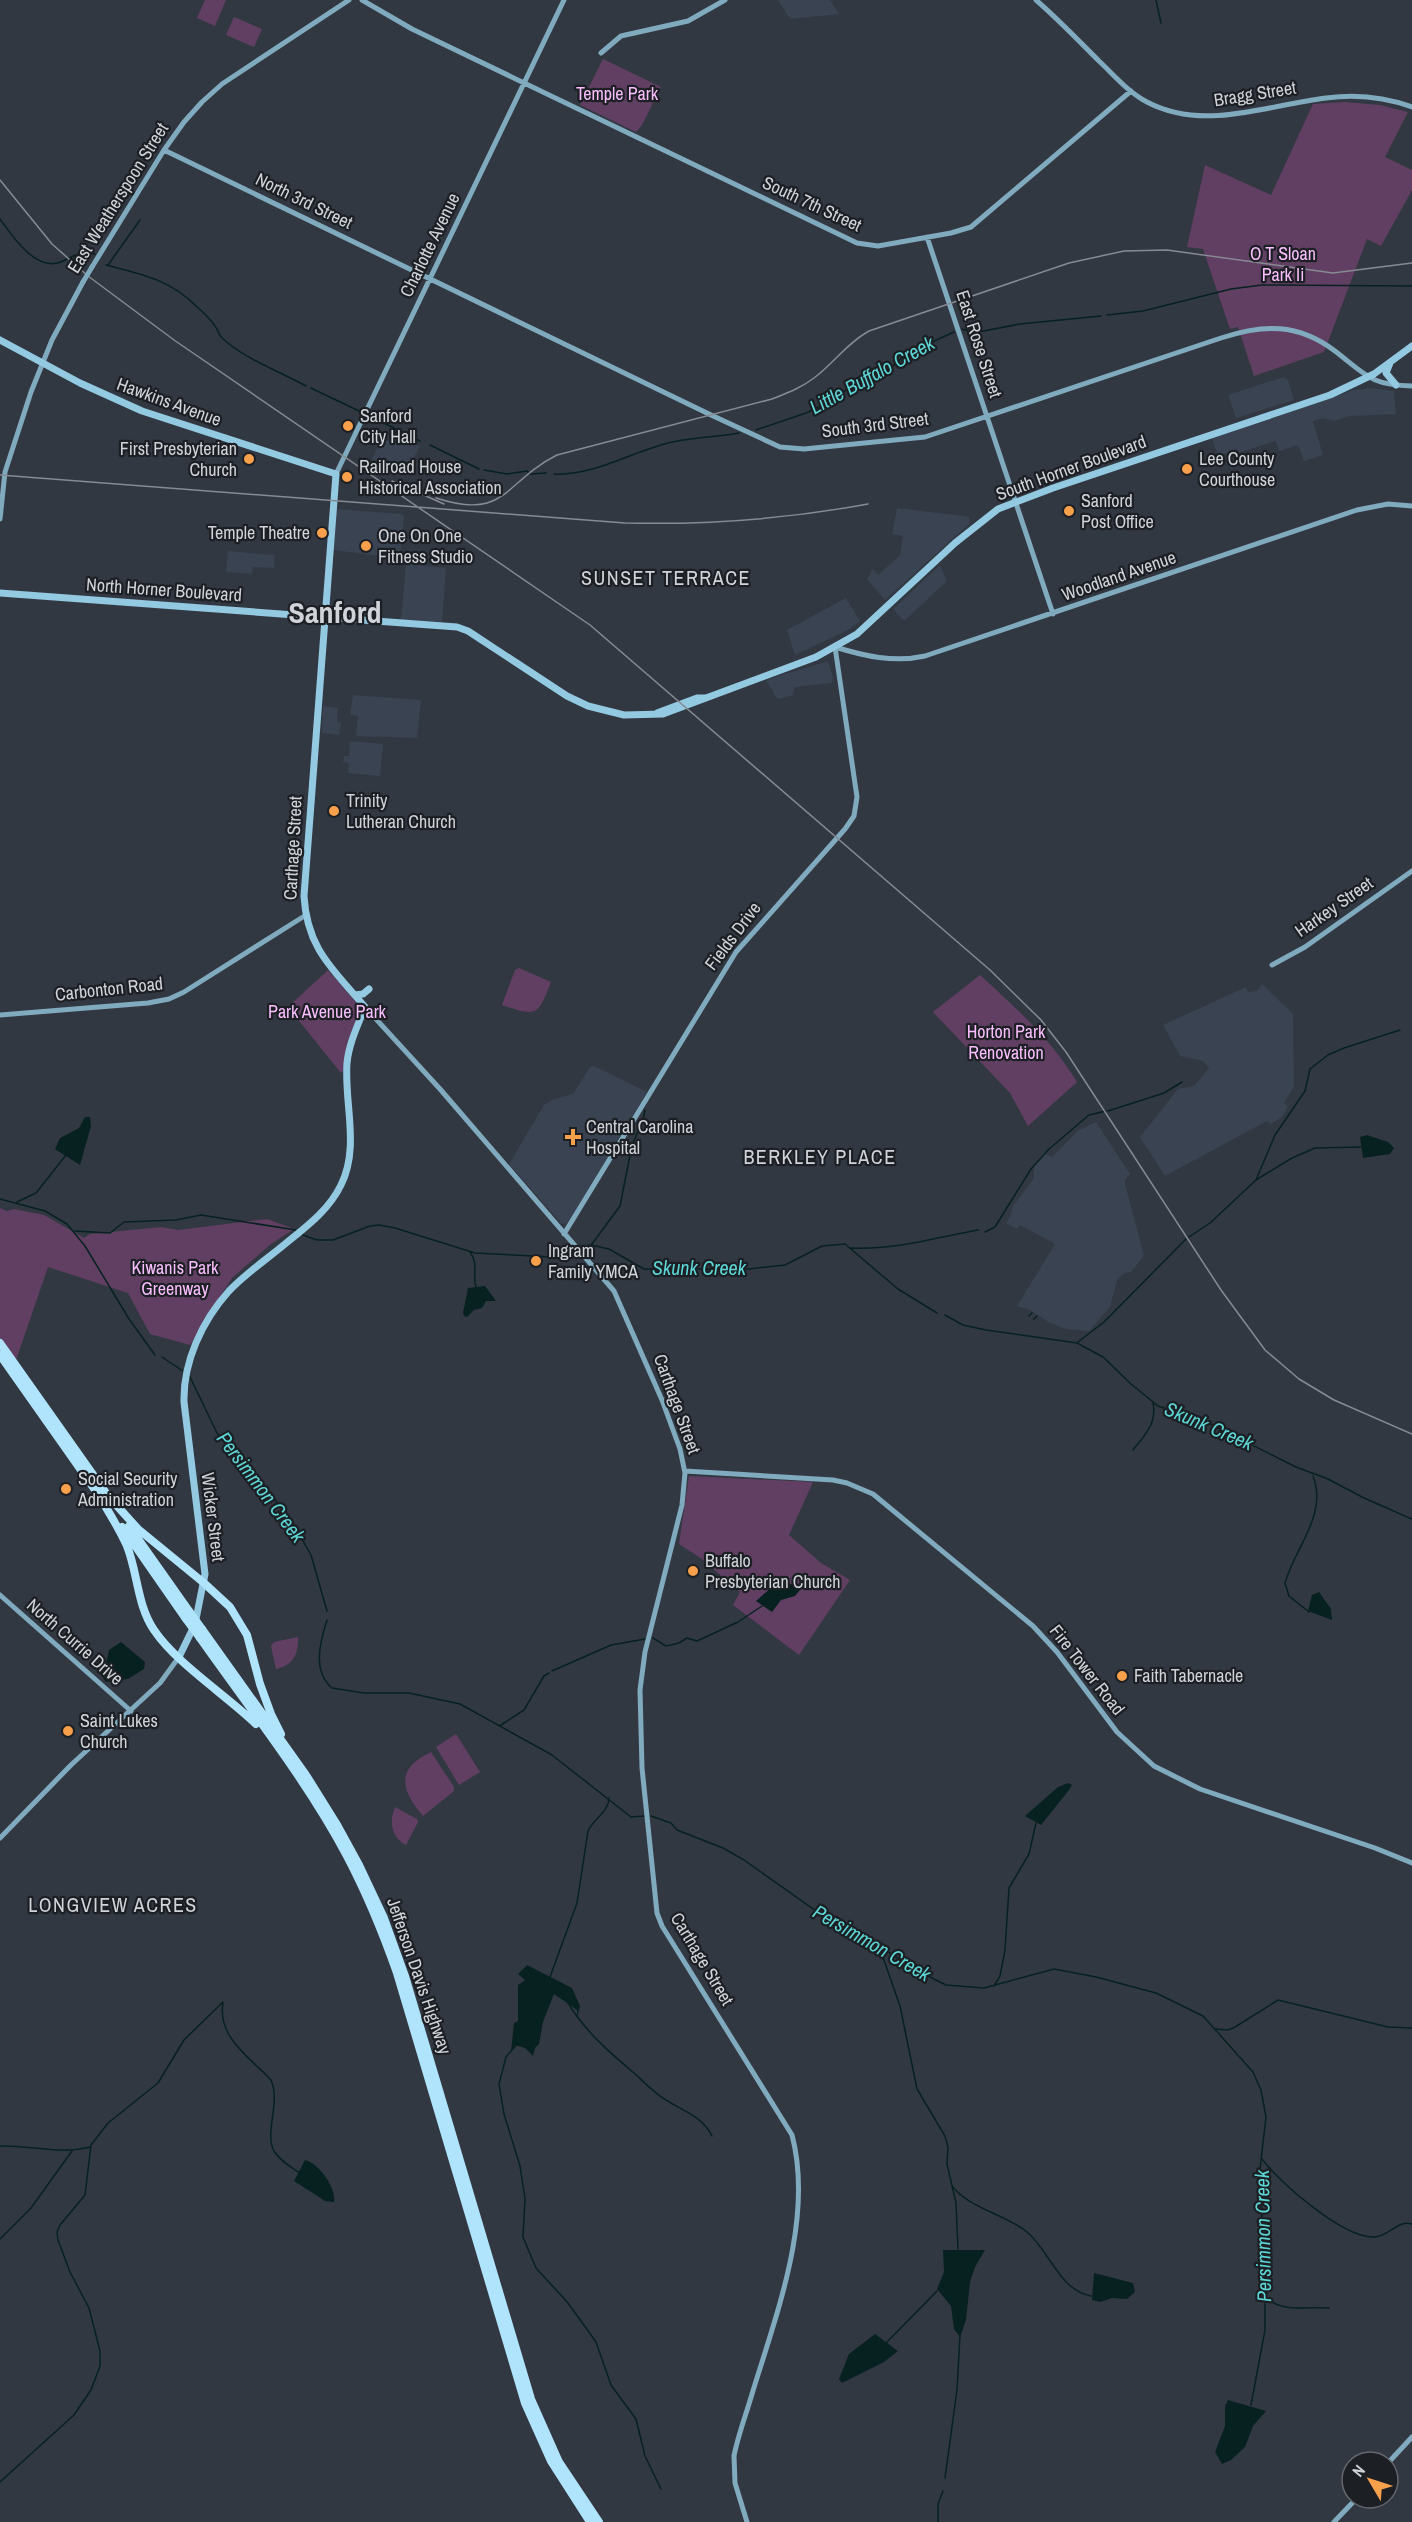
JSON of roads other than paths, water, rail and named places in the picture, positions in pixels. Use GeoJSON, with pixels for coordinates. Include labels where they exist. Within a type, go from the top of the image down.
{"type":"FeatureCollection","features":[{"type":"Feature","properties":{"kind":"highway","name":"Jefferson Davis Highway"},"geometry":{"type":"LineString","coordinates":[[0,1343],[109,1497],[337,1839],[380,1926],[398,1974],[518,2382],[537,2432],[590,2522]]}},
{"type":"Feature","properties":{"kind":"highway","name":"Jefferson Davis Highway"},"geometry":{"type":"LineString","coordinates":[[0,1355],[98,1494],[188,1615]]}},
{"type":"Feature","properties":{"kind":"highway"},"geometry":{"type":"LineString","coordinates":[[98,1494],[127,1546],[144,1610],[153,1629],[179,1658],[235,1704],[284,1757]]}},
{"type":"Feature","properties":{"kind":"highway"},"geometry":{"type":"LineString","coordinates":[[109,1497],[138,1529],[230,1606],[247,1635],[271,1714],[306,1775]]}},
{"type":"Feature","properties":{"kind":"highway","name":"Jefferson Davis Highway"},"geometry":{"type":"LineString","coordinates":[[201,1634],[306,1775],[359,1865],[395,1947],[414,2004],[522,2373],[543,2429],[569,2485],[598,2522]]}},
{"type":"Feature","properties":{"kind":"main road","name":"Hawkins Avenue"},"geometry":{"type":"LineString","coordinates":[[0,340],[80,383],[142,411],[336,474]]}},
{"type":"Feature","properties":{"kind":"main road","name":"South Horner Boulevard"},"geometry":{"type":"LineString","coordinates":[[325,616],[457,627],[468,631],[567,696],[588,706],[624,715],[663,714],[816,657],[835,647],[861,631],[983,519],[998,509],[1329,395],[1367,377],[1412,346]]}},
{"type":"Feature","properties":{"kind":"main road"},"geometry":{"type":"LineString","coordinates":[[1391,362],[1386,374],[1398,385]]}},
{"type":"Feature","properties":{"kind":"main road","name":"Charlotte Avenue"},"geometry":{"type":"LineString","coordinates":[[335,506],[336,474]]}},
{"type":"Feature","properties":{"kind":"main road","name":"Carthage Street"},"geometry":{"type":"LineString","coordinates":[[335,506],[304,885],[306,915],[315,944],[365,1007]]}},
{"type":"Feature","properties":{"kind":"main road","name":"North Horner Boulevard"},"geometry":{"type":"LineString","coordinates":[[0,593],[325,616]]}},
{"type":"Feature","properties":{"kind":"main road"},"geometry":{"type":"LineString","coordinates":[[355,995],[363,994],[369,989]]}},
{"type":"Feature","properties":{"kind":"main road","name":"Wicker Street"},"geometry":{"type":"LineString","coordinates":[[179,1658],[195,1624],[204,1583],[205,1565],[185,1416],[185,1375],[194,1349],[208,1321],[230,1290],[313,1222],[341,1185],[348,1166],[350,1045],[365,1007]]}},
{"type":"Feature","properties":{"kind":"street","name":"East Weatherspoon Street"},"geometry":{"type":"LineString","coordinates":[[0,519],[3,482],[42,362],[62,319],[83,282],[164,150],[184,122],[222,84],[349,0]]}},
{"type":"Feature","properties":{"kind":"street","name":"South 7th Street"},"geometry":{"type":"LineString","coordinates":[[362,0],[387,16],[857,243],[874,246],[960,231],[975,224],[1131,91]]}},
{"type":"Feature","properties":{"kind":"street","name":"Charlotte Avenue"},"geometry":{"type":"LineString","coordinates":[[336,474],[564,0]]}},
{"type":"Feature","properties":{"kind":"street"},"geometry":{"type":"LineString","coordinates":[[601,53],[621,36],[688,21],[725,0]]}},
{"type":"Feature","properties":{"kind":"street","name":"Bragg Street"},"geometry":{"type":"LineString","coordinates":[[1036,0],[1131,91],[1161,108],[1197,116],[1224,116],[1318,99],[1348,96],[1384,99],[1412,107]]}},
{"type":"Feature","properties":{"kind":"street","name":"North 3rd Street"},"geometry":{"type":"LineString","coordinates":[[164,150],[430,278]]}},
{"type":"Feature","properties":{"kind":"street","name":"East Rose Street"},"geometry":{"type":"LineString","coordinates":[[927,237],[1053,614]]}},
{"type":"Feature","properties":{"kind":"street","name":"South 3rd Street"},"geometry":{"type":"LineString","coordinates":[[430,278],[711,415],[786,448],[804,449],[922,438],[1257,328],[1284,329],[1311,337],[1334,351],[1367,377]]}},
{"type":"Feature","properties":{"kind":"street"},"geometry":{"type":"LineString","coordinates":[[1367,377],[1382,384],[1412,386]]}},
{"type":"Feature","properties":{"kind":"street","name":"Woodland Avenue"},"geometry":{"type":"LineString","coordinates":[[835,647],[884,658],[909,659],[940,652],[1357,510],[1388,504],[1412,506]]}},
{"type":"Feature","properties":{"kind":"street","name":"Fields Drive"},"geometry":{"type":"LineString","coordinates":[[564,1234],[736,952],[854,816],[857,797],[854,767],[835,647]]}},
{"type":"Feature","properties":{"kind":"street","name":"Harkey Street"},"geometry":{"type":"LineString","coordinates":[[1272,965],[1305,946],[1412,871]]}},
{"type":"Feature","properties":{"kind":"street","name":"Carbonton Road"},"geometry":{"type":"LineString","coordinates":[[0,1015],[148,1004],[169,999],[184,992],[306,915]]}},
{"type":"Feature","properties":{"kind":"street","name":"Carthage Street"},"geometry":{"type":"LineString","coordinates":[[365,1007],[440,1089],[614,1291],[669,1416],[685,1471],[682,1504],[645,1652],[640,1690],[642,1768],[657,1913],[662,1926],[792,2135],[798,2166],[796,2217],[790,2260],[734,2456],[735,2483],[747,2522]]}},
{"type":"Feature","properties":{"kind":"street","name":"Fire Tower Road"},"geometry":{"type":"LineString","coordinates":[[685,1471],[833,1480],[873,1494],[1033,1626],[1058,1652],[1116,1732],[1154,1766],[1200,1789],[1375,1848],[1412,1863]]}},
{"type":"Feature","properties":{"kind":"street","name":"North Currie Drive"},"geometry":{"type":"LineString","coordinates":[[0,1595],[131,1710]]}},
{"type":"Feature","properties":{"kind":"street","name":"Wicker Street"},"geometry":{"type":"LineString","coordinates":[[0,1838],[46,1790],[160,1683],[179,1658]]}},
{"type":"Feature","properties":{"kind":"street"},"geometry":{"type":"LineString","coordinates":[[1400,2450],[1412,2437]]}},
{"type":"Feature","properties":{"kind":"street"},"geometry":{"type":"LineString","coordinates":[[1334,2522],[1345,2510]]}},
{"type":"Feature","properties":{"kind":"waterway"},"geometry":{"type":"LineString","coordinates":[[1156,0],[1161,23]]}},
{"type":"Feature","properties":{"kind":"waterway","name":"Little Buffalo Creek"},"geometry":{"type":"LineString","coordinates":[[0,219],[26,251],[44,262],[53,264],[82,253],[95,254]]}},
{"type":"Feature","properties":{"kind":"waterway"},"geometry":{"type":"LineString","coordinates":[[108,265],[140,220]]}},
{"type":"Feature","properties":{"kind":"waterway","name":"Little Buffalo Creek"},"geometry":{"type":"LineString","coordinates":[[106,265],[131,271],[176,289],[206,316],[221,337],[231,346],[306,386]]}},
{"type":"Feature","properties":{"kind":"waterway","name":"Little Buffalo Creek"},"geometry":{"type":"LineString","coordinates":[[1107,315],[1143,311],[1231,289],[1262,285],[1412,286]]}},
{"type":"Feature","properties":{"kind":"waterway","name":"Little Buffalo Creek"},"geometry":{"type":"LineString","coordinates":[[962,329],[973,333],[1020,324],[1101,316]]}},
{"type":"Feature","properties":{"kind":"waterway","name":"Little Buffalo Creek"},"geometry":{"type":"LineString","coordinates":[[756,430],[825,404],[842,392],[886,372],[908,353],[954,332]]}},
{"type":"Feature","properties":{"kind":"waterway","name":"Little Buffalo Creek"},"geometry":{"type":"LineString","coordinates":[[311,388],[359,411]]}},
{"type":"Feature","properties":{"kind":"waterway","name":"Little Buffalo Creek"},"geometry":{"type":"LineString","coordinates":[[370,416],[420,441]]}},
{"type":"Feature","properties":{"kind":"waterway","name":"Little Buffalo Creek"},"geometry":{"type":"LineString","coordinates":[[554,474],[581,472],[671,442],[739,433]]}},
{"type":"Feature","properties":{"kind":"waterway","name":"Little Buffalo Creek"},"geometry":{"type":"LineString","coordinates":[[430,445],[479,469]]}},
{"type":"Feature","properties":{"kind":"waterway","name":"Little Buffalo Creek"},"geometry":{"type":"LineString","coordinates":[[484,470],[507,474],[527,471],[530,474],[546,473]]}},
{"type":"Feature","properties":{"kind":"waterway"},"geometry":{"type":"LineString","coordinates":[[1256,1180],[1275,1135],[1305,1091],[1310,1069],[1328,1055],[1344,1048],[1400,1030]]}},
{"type":"Feature","properties":{"kind":"waterway"},"geometry":{"type":"LineString","coordinates":[[1108,1111],[1164,1093],[1182,1082]]}},
{"type":"Feature","properties":{"kind":"waterway"},"geometry":{"type":"LineString","coordinates":[[592,1244],[620,1206],[632,1145],[645,1110]]}},
{"type":"Feature","properties":{"kind":"waterway"},"geometry":{"type":"LineString","coordinates":[[985,1232],[995,1227],[1031,1169],[1049,1149],[1089,1115],[1106,1111]]}},
{"type":"Feature","properties":{"kind":"waterway"},"geometry":{"type":"LineString","coordinates":[[1189,1237],[1210,1223],[1256,1180],[1292,1158],[1315,1148],[1361,1147]]}},
{"type":"Feature","properties":{"kind":"waterway"},"geometry":{"type":"LineString","coordinates":[[17,1202],[36,1193],[66,1155]]}},
{"type":"Feature","properties":{"kind":"waterway","name":"Persimmon Creek"},"geometry":{"type":"LineString","coordinates":[[0,1199],[45,1211],[67,1224],[85,1246],[129,1319],[155,1355]]}},
{"type":"Feature","properties":{"kind":"waterway","name":"Skunk Creek"},"geometry":{"type":"LineString","coordinates":[[75,1231],[110,1233],[124,1222],[176,1220],[201,1215],[296,1230]]}},
{"type":"Feature","properties":{"kind":"waterway","name":"Skunk Creek"},"geometry":{"type":"LineString","coordinates":[[303,1235],[317,1240],[333,1240],[370,1226],[379,1225],[475,1253],[553,1257],[576,1250]]}},
{"type":"Feature","properties":{"kind":"waterway"},"geometry":{"type":"LineString","coordinates":[[851,1248],[899,1245],[978,1230]]}},
{"type":"Feature","properties":{"kind":"waterway"},"geometry":{"type":"LineString","coordinates":[[1078,1342],[1104,1322],[1186,1239]]}},
{"type":"Feature","properties":{"kind":"waterway","name":"Skunk Creek"},"geometry":{"type":"LineString","coordinates":[[580,1247],[591,1245],[609,1249],[644,1269],[749,1269],[785,1265],[822,1246],[845,1244],[898,1289],[937,1313]]}},
{"type":"Feature","properties":{"kind":"waterway"},"geometry":{"type":"LineString","coordinates":[[470,1252],[475,1265],[476,1287]]}},
{"type":"Feature","properties":{"kind":"waterway"},"geometry":{"type":"LineString","coordinates":[[1029,1316],[1032,1313]]}},
{"type":"Feature","properties":{"kind":"waterway","name":"Skunk Creek"},"geometry":{"type":"LineString","coordinates":[[945,1315],[963,1325],[986,1330],[1077,1343],[1103,1357],[1158,1406],[1210,1424],[1296,1467],[1328,1479],[1412,1519]]}},
{"type":"Feature","properties":{"kind":"waterway"},"geometry":{"type":"LineString","coordinates":[[1034,1319],[1037,1316]]}},
{"type":"Feature","properties":{"kind":"waterway","name":"Persimmon Creek"},"geometry":{"type":"LineString","coordinates":[[162,1357],[183,1371]]}},
{"type":"Feature","properties":{"kind":"waterway","name":"Persimmon Creek"},"geometry":{"type":"LineString","coordinates":[[189,1375],[217,1433],[227,1446],[250,1467],[293,1523],[311,1555],[327,1611]]}},
{"type":"Feature","properties":{"kind":"waterway"},"geometry":{"type":"LineString","coordinates":[[1133,1450],[1152,1422],[1153,1402]]}},
{"type":"Feature","properties":{"kind":"waterway"},"geometry":{"type":"LineString","coordinates":[[1309,1612],[1289,1596],[1285,1583],[1313,1518],[1317,1490],[1313,1476]]}},
{"type":"Feature","properties":{"kind":"waterway"},"geometry":{"type":"LineString","coordinates":[[653,1638],[666,1646],[679,1643],[687,1638],[697,1641],[738,1622],[762,1606]]}},
{"type":"Feature","properties":{"kind":"waterway","name":"Persimmon Creek"},"geometry":{"type":"LineString","coordinates":[[327,1620],[319,1656],[322,1673],[332,1688],[364,1693],[409,1693],[460,1704],[552,1755],[631,1817],[644,1816]]}},
{"type":"Feature","properties":{"kind":"waterway"},"geometry":{"type":"LineString","coordinates":[[552,1671],[611,1645],[645,1639]]}},
{"type":"Feature","properties":{"kind":"waterway"},"geometry":{"type":"LineString","coordinates":[[501,1725],[524,1710],[544,1676],[549,1673]]}},
{"type":"Feature","properties":{"kind":"waterway"},"geometry":{"type":"LineString","coordinates":[[550,1977],[577,1903],[588,1831],[604,1811],[609,1798]]}},
{"type":"Feature","properties":{"kind":"waterway","name":"Persimmon Creek"},"geometry":{"type":"LineString","coordinates":[[651,1816],[671,1823],[677,1830],[723,1848],[744,1860],[833,1923],[875,1943],[914,1969],[946,1985],[984,1988],[1054,1969],[1096,1977],[1156,1993],[1203,2016],[1253,2072],[1261,2090],[1266,2117],[1260,2169],[1265,2248],[1265,2330],[1251,2405]]}},
{"type":"Feature","properties":{"kind":"waterway"},"geometry":{"type":"LineString","coordinates":[[994,1986],[1000,1976],[1005,1950],[1009,1888],[1029,1854],[1036,1823]]}},
{"type":"Feature","properties":{"kind":"waterway"},"geometry":{"type":"LineString","coordinates":[[879,1946],[900,2006],[917,2089],[945,2136],[948,2147],[947,2164],[956,2203],[958,2249]]}},
{"type":"Feature","properties":{"kind":"waterway"},"geometry":{"type":"LineString","coordinates":[[1215,2029],[1228,2030],[1235,2027],[1278,2000],[1388,2027],[1412,2028]]}},
{"type":"Feature","properties":{"kind":"waterway"},"geometry":{"type":"LineString","coordinates":[[0,2482],[74,2415],[91,2390],[100,2366],[100,2351],[89,2308],[70,2272],[57,2232],[60,2225],[85,2195],[91,2145],[108,2123],[158,2083],[184,2040],[223,2002]]}},
{"type":"Feature","properties":{"kind":"waterway"},"geometry":{"type":"LineString","coordinates":[[223,2003],[225,2027],[230,2037],[271,2080],[274,2089],[271,2143],[274,2151],[282,2161],[300,2173]]}},
{"type":"Feature","properties":{"kind":"waterway"},"geometry":{"type":"LineString","coordinates":[[568,2003],[582,2023],[607,2049],[657,2094],[703,2123],[712,2136]]}},
{"type":"Feature","properties":{"kind":"waterway"},"geometry":{"type":"LineString","coordinates":[[517,2044],[506,2057],[499,2084],[504,2114],[520,2166],[525,2199],[523,2237],[536,2268],[568,2303],[596,2342],[611,2385],[636,2419],[645,2456],[661,2489]]}},
{"type":"Feature","properties":{"kind":"waterway"},"geometry":{"type":"LineString","coordinates":[[0,2146],[56,2150],[90,2147]]}},
{"type":"Feature","properties":{"kind":"waterway"},"geometry":{"type":"LineString","coordinates":[[0,2239],[31,2208],[72,2151]]}},
{"type":"Feature","properties":{"kind":"waterway"},"geometry":{"type":"LineString","coordinates":[[1262,2159],[1297,2194],[1346,2229],[1374,2237],[1402,2224],[1412,2224]]}},
{"type":"Feature","properties":{"kind":"waterway"},"geometry":{"type":"LineString","coordinates":[[952,2186],[968,2200],[1009,2220],[1027,2232],[1063,2278],[1080,2292],[1091,2296]]}},
{"type":"Feature","properties":{"kind":"waterway"},"geometry":{"type":"LineString","coordinates":[[886,2343],[937,2291]]}},
{"type":"Feature","properties":{"kind":"waterway"},"geometry":{"type":"LineString","coordinates":[[1265,2296],[1271,2302],[1287,2307],[1329,2308]]}},
{"type":"Feature","properties":{"kind":"waterway"},"geometry":{"type":"LineString","coordinates":[[945,2478],[957,2390],[960,2335]]}},
{"type":"Feature","properties":{"kind":"waterway"},"geometry":{"type":"LineString","coordinates":[[938,2522],[938,2504],[943,2491]]}},
{"type":"Feature","properties":{"kind":"railway"},"geometry":{"type":"LineString","coordinates":[[0,180],[52,244],[88,276],[174,340],[590,625],[990,970],[1041,1020],[1066,1052],[1221,1290],[1265,1350],[1299,1379],[1334,1400],[1412,1434]]}},
{"type":"Feature","properties":{"kind":"railway"},"geometry":{"type":"LineString","coordinates":[[436,498],[459,504],[477,505],[491,502],[557,455],[772,399],[809,382],[854,341],[869,331],[1069,263],[1124,251],[1167,250],[1333,273],[1412,263]]}},
{"type":"Feature","properties":{"kind":"railway"},"geometry":{"type":"LineString","coordinates":[[0,475],[625,523],[747,520],[807,514],[868,504]]}},
{"type":"Feature","properties":{"kind":"railway"},"geometry":{"type":"LineString","coordinates":[[392,481],[444,504]]}},
{"type":"Feature","properties":{"kind":"place","name":"Sanford City Hall"},"geometry":{"type":"Point","coordinates":[348,426]}},
{"type":"Feature","properties":{"kind":"place","name":"First Presbyterian Church"},"geometry":{"type":"Point","coordinates":[249,459]}},
{"type":"Feature","properties":{"kind":"place","name":"Lee County Courthouse"},"geometry":{"type":"Point","coordinates":[1187,469]}},
{"type":"Feature","properties":{"kind":"place","name":"Railroad House Historical Association"},"geometry":{"type":"Point","coordinates":[347,477]}},
{"type":"Feature","properties":{"kind":"place","name":"Sanford Post Office"},"geometry":{"type":"Point","coordinates":[1069,511]}},
{"type":"Feature","properties":{"kind":"place","name":"Temple Theatre"},"geometry":{"type":"Point","coordinates":[322,533]}},
{"type":"Feature","properties":{"kind":"place","name":"One On One Fitness Studio"},"geometry":{"type":"Point","coordinates":[366,546]}},
{"type":"Feature","properties":{"kind":"place","name":"Trinity Lutheran Church"},"geometry":{"type":"Point","coordinates":[334,811]}},
{"type":"Feature","properties":{"kind":"place","name":"Central Carolina Hospital"},"geometry":{"type":"Point","coordinates":[573,1137]}},
{"type":"Feature","properties":{"kind":"place","name":"Ingram Family YMCA"},"geometry":{"type":"Point","coordinates":[536,1261]}},
{"type":"Feature","properties":{"kind":"place","name":"Social Security Administration"},"geometry":{"type":"Point","coordinates":[66,1489]}},
{"type":"Feature","properties":{"kind":"place","name":"Buffalo Presbyterian Church"},"geometry":{"type":"Point","coordinates":[693,1571]}},
{"type":"Feature","properties":{"kind":"place","name":"Faith Tabernacle"},"geometry":{"type":"Point","coordinates":[1122,1676]}},
{"type":"Feature","properties":{"kind":"place","name":"Saint Lukes Church"},"geometry":{"type":"Point","coordinates":[68,1731]}},
{"type":"Feature","properties":{"kind":"district","name":"SUNSET TERRACE"},"geometry":{"type":"Point","coordinates":[666,578]}},
{"type":"Feature","properties":{"kind":"district","name":"Sanford"},"geometry":{"type":"Point","coordinates":[335,613]}},
{"type":"Feature","properties":{"kind":"district","name":"BERKLEY PLACE"},"geometry":{"type":"Point","coordinates":[820,1157]}},
{"type":"Feature","properties":{"kind":"district","name":"LONGVIEW ACRES"},"geometry":{"type":"Point","coordinates":[113,1905]}},
{"type":"Feature","properties":{"kind":"park label","name":"Temple Park"},"geometry":{"type":"Point","coordinates":[617,94]}},
{"type":"Feature","properties":{"kind":"park label","name":"O T Sloan Park Ii"},"geometry":{"type":"Point","coordinates":[1283,264]}},
{"type":"Feature","properties":{"kind":"park label","name":"Park Avenue Park"},"geometry":{"type":"Point","coordinates":[327,1012]}},
{"type":"Feature","properties":{"kind":"park label","name":"Horton Park Renovation"},"geometry":{"type":"Point","coordinates":[1006,1042]}},
{"type":"Feature","properties":{"kind":"park label","name":"Kiwanis Park Greenway"},"geometry":{"type":"Point","coordinates":[175,1278]}}]}
